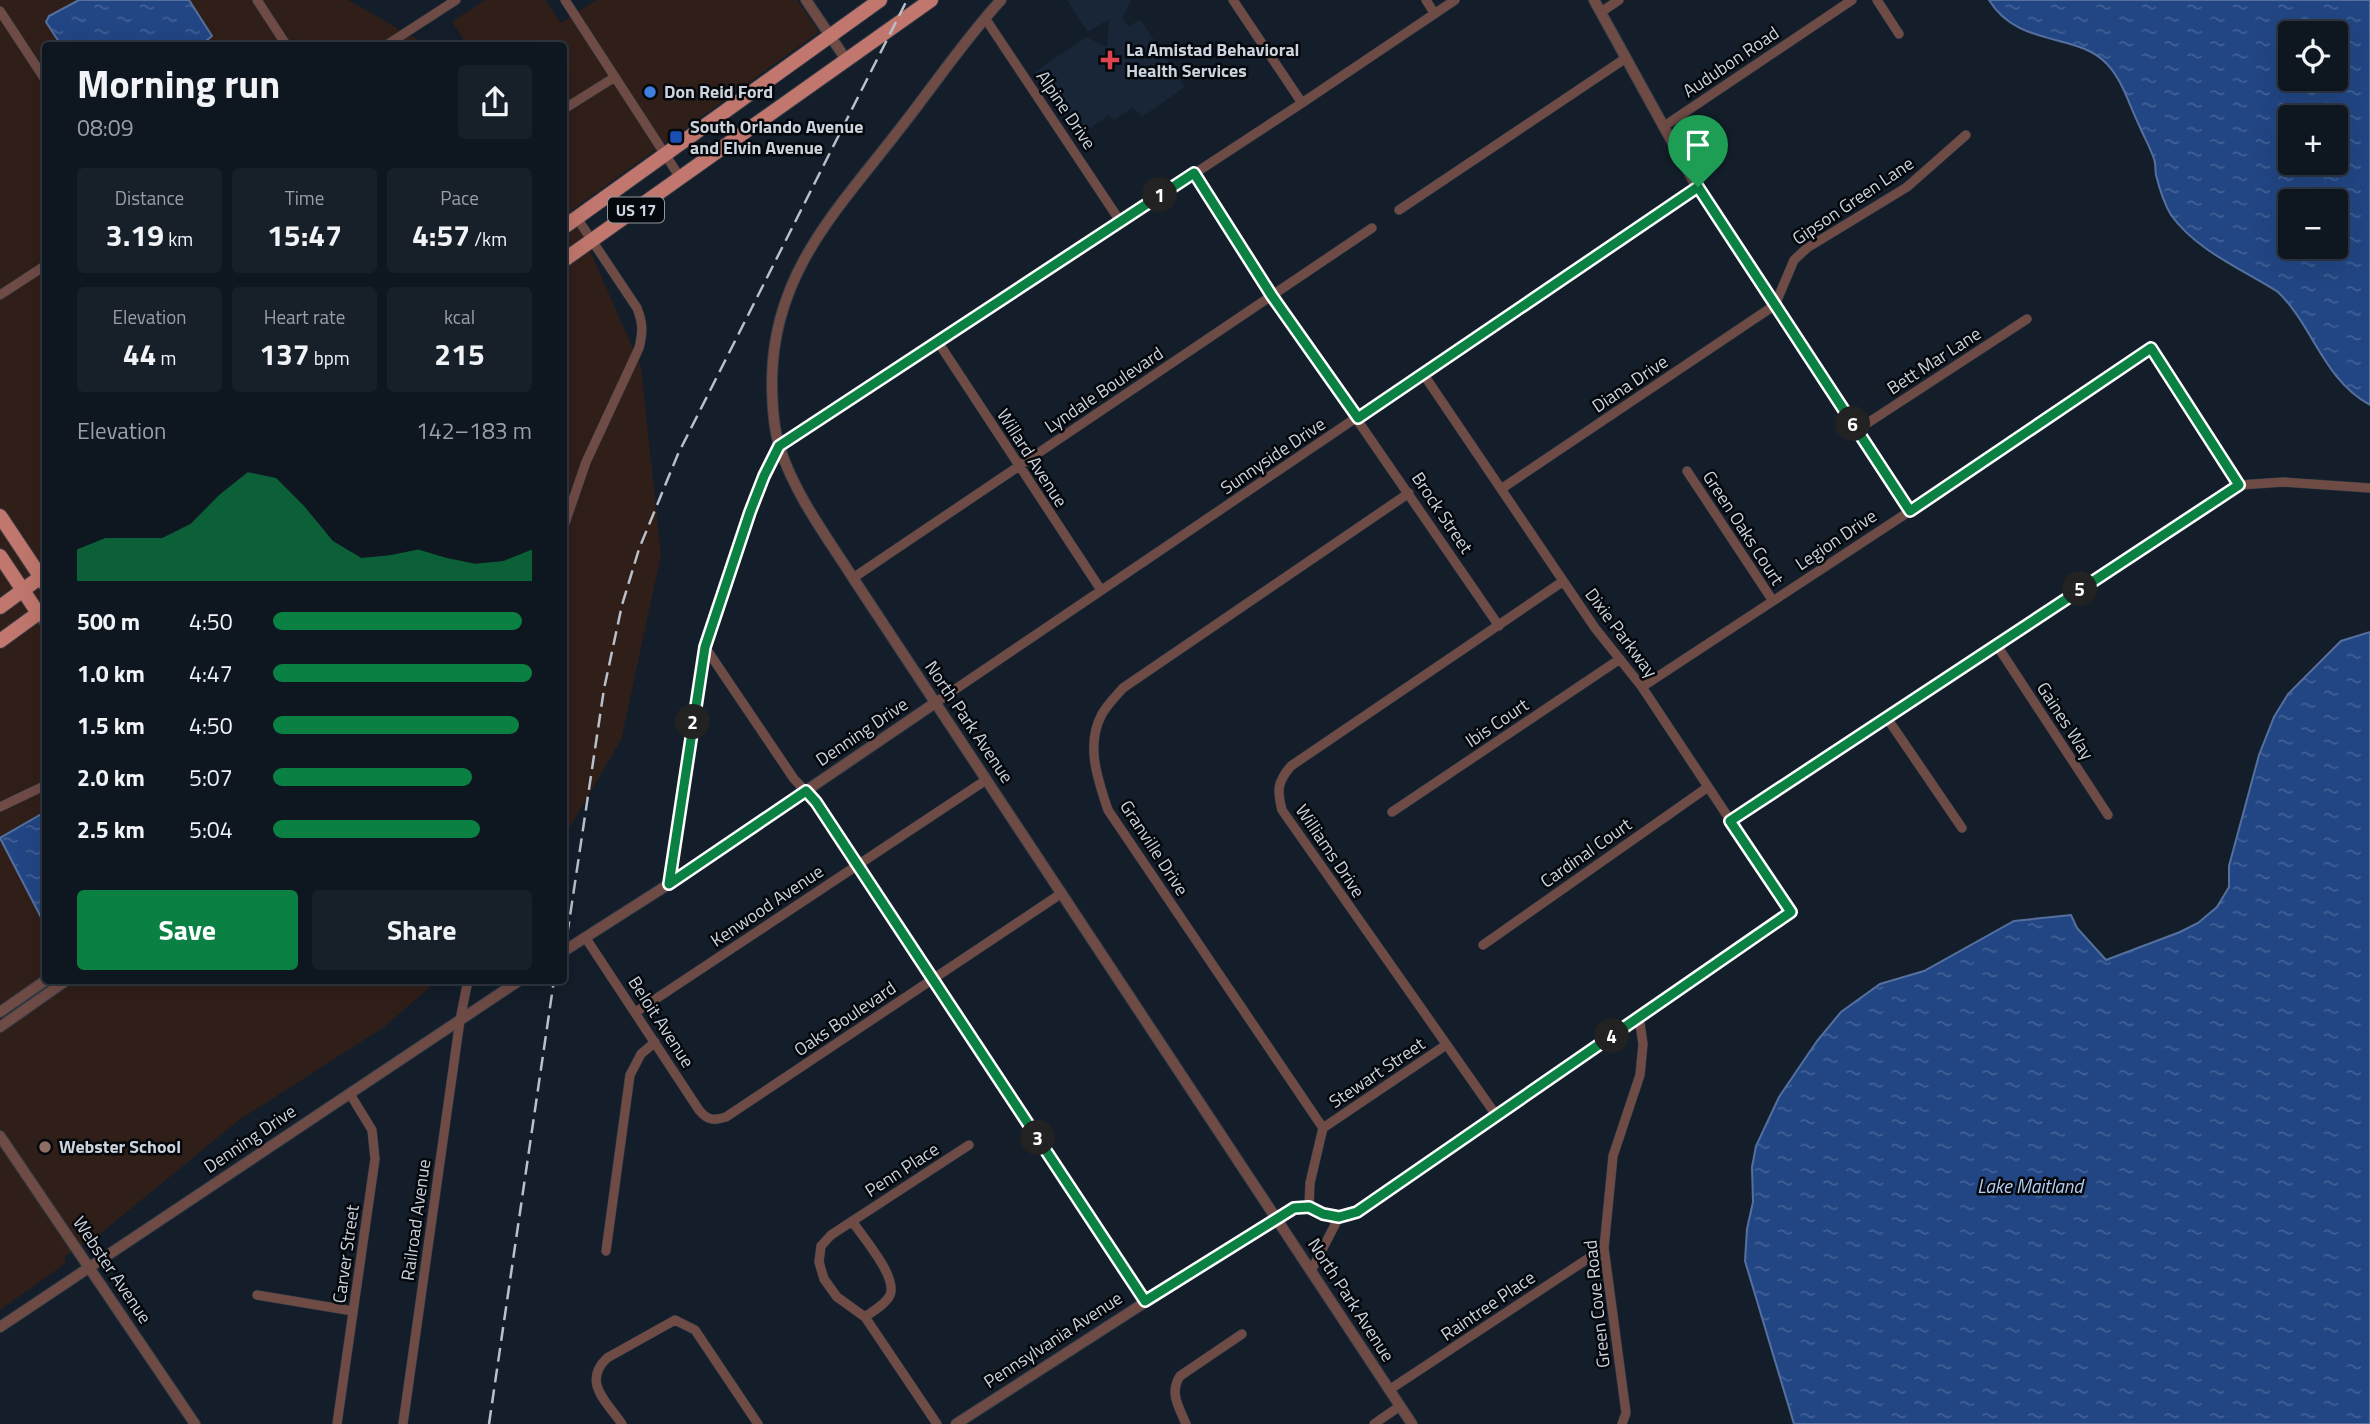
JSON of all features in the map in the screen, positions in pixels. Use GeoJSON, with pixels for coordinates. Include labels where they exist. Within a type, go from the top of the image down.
{"type":"FeatureCollection","features":[{"type":"Feature","properties":{"kind":"main road","name":"US 17"},"geometry":{"type":"LineString","coordinates":[[567,226],[880,0]]}},
{"type":"Feature","properties":{"kind":"main road","name":"US 17"},"geometry":{"type":"LineString","coordinates":[[567,258],[931,0]]}},
{"type":"Feature","properties":{"kind":"main road"},"geometry":{"type":"LineString","coordinates":[[0,516],[42,575]]}},
{"type":"Feature","properties":{"kind":"main road"},"geometry":{"type":"LineString","coordinates":[[0,556],[42,614]]}},
{"type":"Feature","properties":{"kind":"main road"},"geometry":{"type":"LineString","coordinates":[[0,607],[22,589],[42,579]]}},
{"type":"Feature","properties":{"kind":"main road"},"geometry":{"type":"LineString","coordinates":[[0,641],[42,616]]}},
{"type":"Feature","properties":{"kind":"street"},"geometry":{"type":"LineString","coordinates":[[257,0],[284,42]]}},
{"type":"Feature","properties":{"kind":"street"},"geometry":{"type":"LineString","coordinates":[[391,42],[456,0]]}},
{"type":"Feature","properties":{"kind":"street"},"geometry":{"type":"LineString","coordinates":[[565,0],[681,179]]}},
{"type":"Feature","properties":{"kind":"street"},"geometry":{"type":"LineString","coordinates":[[806,0],[847,61]]}},
{"type":"Feature","properties":{"kind":"street","name":"North Park Avenue"},"geometry":{"type":"LineString","coordinates":[[985,18],[992,0]]}},
{"type":"Feature","properties":{"kind":"street","name":"North Park Avenue"},"geometry":{"type":"LineString","coordinates":[[1001,0],[817,236],[791,282],[783,304],[772,358],[772,396],[779,446],[790,475],[853,578],[1412,1424]]}},
{"type":"Feature","properties":{"kind":"street"},"geometry":{"type":"LineString","coordinates":[[1233,0],[1302,103]]}},
{"type":"Feature","properties":{"kind":"street"},"geometry":{"type":"LineString","coordinates":[[1426,0],[1434,13]]}},
{"type":"Feature","properties":{"kind":"street"},"geometry":{"type":"LineString","coordinates":[[669,884],[705,647],[750,512],[779,446],[1455,0]]}},
{"type":"Feature","properties":{"kind":"street"},"geometry":{"type":"LineString","coordinates":[[1594,0],[1698,187],[1910,511]]}},
{"type":"Feature","properties":{"kind":"street"},"geometry":{"type":"LineString","coordinates":[[1601,12],[1619,0]]}},
{"type":"Feature","properties":{"kind":"street","name":"Audubon Road"},"geometry":{"type":"LineString","coordinates":[[1663,127],[1852,0]]}},
{"type":"Feature","properties":{"kind":"street"},"geometry":{"type":"LineString","coordinates":[[1877,0],[1899,34]]}},
{"type":"Feature","properties":{"kind":"street"},"geometry":{"type":"LineString","coordinates":[[0,11],[42,75]]}},
{"type":"Feature","properties":{"kind":"street","name":"Alpine Drive"},"geometry":{"type":"LineString","coordinates":[[985,18],[1120,220]]}},
{"type":"Feature","properties":{"kind":"street"},"geometry":{"type":"LineString","coordinates":[[1399,210],[1626,58]]}},
{"type":"Feature","properties":{"kind":"street"},"geometry":{"type":"LineString","coordinates":[[567,107],[615,77]]}},
{"type":"Feature","properties":{"kind":"street","name":"Gipson Green Lane"},"geometry":{"type":"LineString","coordinates":[[1776,305],[1794,260],[1807,248],[1907,187],[1966,135]]}},
{"type":"Feature","properties":{"kind":"street"},"geometry":{"type":"LineString","coordinates":[[1194,173],[1272,296],[1358,418]]}},
{"type":"Feature","properties":{"kind":"street","name":"Sunnyside Drive"},"geometry":{"type":"LineString","coordinates":[[935,703],[1698,187]]}},
{"type":"Feature","properties":{"kind":"street"},"geometry":{"type":"LineString","coordinates":[[567,517],[586,462],[639,348],[643,322],[637,308],[577,218]]}},
{"type":"Feature","properties":{"kind":"street","name":"Lyndale Boulevard"},"geometry":{"type":"LineString","coordinates":[[853,578],[1373,228]]}},
{"type":"Feature","properties":{"kind":"street"},"geometry":{"type":"LineString","coordinates":[[2,290],[42,267]]}},
{"type":"Feature","properties":{"kind":"street","name":"Diana Drive"},"geometry":{"type":"LineString","coordinates":[[1501,489],[1776,305]]}},
{"type":"Feature","properties":{"kind":"street","name":"Bett Mar Lane"},"geometry":{"type":"LineString","coordinates":[[1857,430],[2027,319]]}},
{"type":"Feature","properties":{"kind":"street","name":"Willard Avenue"},"geometry":{"type":"LineString","coordinates":[[938,342],[1101,590]]}},
{"type":"Feature","properties":{"kind":"street","name":"Legion Drive"},"geometry":{"type":"LineString","coordinates":[[1642,687],[2151,348],[2239,485]]}},
{"type":"Feature","properties":{"kind":"street","name":"Dixie Parkway"},"geometry":{"type":"LineString","coordinates":[[1423,375],[1563,582],[1642,687],[1791,912],[1639,1017]]}},
{"type":"Feature","properties":{"kind":"street","name":"Brock Street"},"geometry":{"type":"LineString","coordinates":[[1358,418],[1499,626]]}},
{"type":"Feature","properties":{"kind":"street","name":"Green Oaks Court"},"geometry":{"type":"LineString","coordinates":[[1687,471],[1773,601]]}},
{"type":"Feature","properties":{"kind":"street"},"geometry":{"type":"LineString","coordinates":[[1730,821],[2239,485],[2284,482],[2338,488],[2370,488]]}},
{"type":"Feature","properties":{"kind":"street","name":"Granville Drive"},"geometry":{"type":"LineString","coordinates":[[1322,1128],[1108,810],[1097,774],[1093,739],[1102,713],[1123,688],[1409,493]]}},
{"type":"Feature","properties":{"kind":"street","name":"Williams Drive"},"geometry":{"type":"LineString","coordinates":[[1496,1115],[1282,810],[1277,790],[1281,776],[1291,766],[1563,582]]}},
{"type":"Feature","properties":{"kind":"street","name":"Gaines Way"},"geometry":{"type":"LineString","coordinates":[[1996,644],[2108,815]]}},
{"type":"Feature","properties":{"kind":"street"},"geometry":{"type":"LineString","coordinates":[[705,647],[794,779],[816,802],[1145,1301]]}},
{"type":"Feature","properties":{"kind":"street","name":"Ibis Court"},"geometry":{"type":"LineString","coordinates":[[1392,812],[1620,659]]}},
{"type":"Feature","properties":{"kind":"street","name":"Denning Drive"},"geometry":{"type":"LineString","coordinates":[[567,949],[669,884],[935,703]]}},
{"type":"Feature","properties":{"kind":"street"},"geometry":{"type":"LineString","coordinates":[[1887,718],[1962,828]]}},
{"type":"Feature","properties":{"kind":"street","name":"Kenwood Avenue"},"geometry":{"type":"LineString","coordinates":[[636,1012],[986,780]]}},
{"type":"Feature","properties":{"kind":"street"},"geometry":{"type":"LineString","coordinates":[[0,807],[42,787]]}},
{"type":"Feature","properties":{"kind":"street","name":"Cardinal Court"},"geometry":{"type":"LineString","coordinates":[[1483,945],[1707,787]]}},
{"type":"Feature","properties":{"kind":"street","name":"Oaks Boulevard"},"geometry":{"type":"LineString","coordinates":[[715,1120],[726,1117],[1062,893]]}},
{"type":"Feature","properties":{"kind":"street","name":"Beloit Avenue"},"geometry":{"type":"LineString","coordinates":[[585,937],[699,1110],[705,1117],[715,1120]]}},
{"type":"Feature","properties":{"kind":"street"},"geometry":{"type":"LineString","coordinates":[[0,1012],[42,983]]}},
{"type":"Feature","properties":{"kind":"street"},"geometry":{"type":"LineString","coordinates":[[0,1027],[61,984]]}},
{"type":"Feature","properties":{"kind":"street","name":"Railroad Avenue"},"geometry":{"type":"LineString","coordinates":[[404,1424],[467,984]]}},
{"type":"Feature","properties":{"kind":"street","name":"Denning Drive"},"geometry":{"type":"LineString","coordinates":[[0,1327],[514,984]]}},
{"type":"Feature","properties":{"kind":"street"},"geometry":{"type":"LineString","coordinates":[[1276,1218],[1294,1208],[1309,1207],[1323,1214],[1339,1217],[1357,1212],[1639,1017]]}},
{"type":"Feature","properties":{"kind":"street","name":"Green Cove Road"},"geometry":{"type":"LineString","coordinates":[[1622,1424],[1626,1413],[1604,1248],[1612,1156],[1640,1075],[1643,1044],[1639,1017]]}},
{"type":"Feature","properties":{"kind":"street"},"geometry":{"type":"LineString","coordinates":[[606,1251],[630,1075],[641,1055],[655,1042]]}},
{"type":"Feature","properties":{"kind":"street","name":"Stewart Street"},"geometry":{"type":"LineString","coordinates":[[1309,1207],[1310,1183],[1322,1128],[1446,1045]]}},
{"type":"Feature","properties":{"kind":"street","name":"Carver Street"},"geometry":{"type":"LineString","coordinates":[[337,1424],[375,1159],[372,1130],[350,1094]]}},
{"type":"Feature","properties":{"kind":"street","name":"Webster Avenue"},"geometry":{"type":"LineString","coordinates":[[0,1136],[195,1424]]}},
{"type":"Feature","properties":{"kind":"street","name":"Penn Place"},"geometry":{"type":"LineString","coordinates":[[937,1424],[864,1317],[837,1297],[824,1279],[819,1262],[821,1246],[831,1235],[968,1145]]}},
{"type":"Feature","properties":{"kind":"street"},"geometry":{"type":"LineString","coordinates":[[1311,1271],[1339,1217]]}},
{"type":"Feature","properties":{"kind":"street","name":"Pennsylvania Avenue"},"geometry":{"type":"LineString","coordinates":[[956,1424],[1276,1218]]}},
{"type":"Feature","properties":{"kind":"street"},"geometry":{"type":"LineString","coordinates":[[852,1221],[889,1275],[892,1286],[890,1296],[864,1317]]}},
{"type":"Feature","properties":{"kind":"street","name":"Raintree Place"},"geometry":{"type":"LineString","coordinates":[[1390,1390],[1604,1248]]}},
{"type":"Feature","properties":{"kind":"street"},"geometry":{"type":"LineString","coordinates":[[257,1295],[353,1311]]}},
{"type":"Feature","properties":{"kind":"street"},"geometry":{"type":"LineString","coordinates":[[622,1424],[597,1388],[594,1379],[598,1366],[607,1358],[675,1320],[695,1330],[758,1424]]}},
{"type":"Feature","properties":{"kind":"street"},"geometry":{"type":"LineString","coordinates":[[1186,1424],[1174,1395],[1174,1385],[1180,1376],[1242,1334]]}},
{"type":"Feature","properties":{"kind":"street"},"geometry":{"type":"LineString","coordinates":[[1374,1424],[1401,1406]]}},
{"type":"Feature","properties":{"kind":"shaded area"},"geometry":{"type":"Polygon","coordinates":[[[0,0],[348,0],[422,42],[42,42],[42,984],[433,984],[384,1027],[239,1120],[100,1234],[64,1257],[66,1263],[0,1310],[0,0]]]}},
{"type":"Feature","properties":{"kind":"shaded area"},"geometry":{"type":"Polygon","coordinates":[[[485,0],[545,0],[561,23],[596,0],[797,0],[819,32],[572,210],[641,367],[661,555],[621,740],[567,832],[567,42],[465,42],[452,22],[485,0]]]}},
{"type":"Feature","properties":{"kind":"shaded area","name":"La Amistad Behavioral Health Services"},"geometry":{"type":"Polygon","coordinates":[[[1067,0],[1131,0],[1122,18],[1129,27],[1140,19],[1185,87],[1142,117],[1133,107],[1114,120],[1109,115],[1077,137],[1035,72],[1086,37],[1107,47],[1109,19],[1088,32],[1067,0]]]}},
{"type":"Feature","properties":{"kind":"water"},"geometry":{"type":"Polygon","coordinates":[[[79,0],[189,0],[212,36],[201,42],[59,42],[46,22],[49,16],[79,0]]]}},
{"type":"Feature","properties":{"kind":"water"},"geometry":{"type":"Polygon","coordinates":[[[1989,0],[2370,0],[2370,405],[2340,381],[2301,321],[2278,292],[2207,249],[2171,215],[2159,185],[2151,150],[2122,85],[2107,64],[2080,47],[2016,26],[2001,15],[1989,0]]]}},
{"type":"Feature","properties":{"kind":"water","name":"Lake Maitland"},"geometry":{"type":"Polygon","coordinates":[[[2370,632],[2370,1424],[1794,1424],[1745,1261],[1747,1229],[1753,1202],[1752,1167],[1756,1146],[1779,1097],[1817,1041],[1841,1012],[1880,984],[1924,971],[2014,921],[2071,915],[2077,928],[2106,960],[2198,923],[2217,907],[2229,887],[2229,866],[2259,755],[2274,717],[2288,694],[2341,641],[2370,632]]]}},
{"type":"Feature","properties":{"kind":"water"},"geometry":{"type":"Polygon","coordinates":[[[42,814],[42,919],[0,838],[42,814]]]}},
{"type":"Feature","properties":{"kind":"railway"},"geometry":{"type":"LineString","coordinates":[[567,936],[604,689],[622,605],[639,549],[678,454],[907,0]]}},
{"type":"Feature","properties":{"kind":"railway"},"geometry":{"type":"LineString","coordinates":[[489,1424],[553,984]]}},
{"type":"Feature","properties":{"kind":"place","name":"La Amistad Behavioral Health Services"},"geometry":{"type":"Point","coordinates":[1110,60]}},
{"type":"Feature","properties":{"kind":"place","name":"Don Reid Ford"},"geometry":{"type":"Point","coordinates":[650,92]}},
{"type":"Feature","properties":{"kind":"place","name":"South Orlando Avenue and Elvin Avenue"},"geometry":{"type":"Point","coordinates":[676,137]}},
{"type":"Feature","properties":{"kind":"place","name":"Webster School"},"geometry":{"type":"Point","coordinates":[45,1147]}},
{"type":"Feature","properties":{"kind":"route"},"geometry":{"type":"LineString","coordinates":[[1194,173],[1272,296],[1358,418],[1698,187],[1910,511],[2151,348],[2239,485],[1730,821],[1791,912],[1357,1212],[1339,1217],[1323,1214],[1309,1207],[1294,1208],[1145,1301],[816,802],[806,791],[669,884],[705,647],[764,476],[779,446],[1194,173]]}}]}
